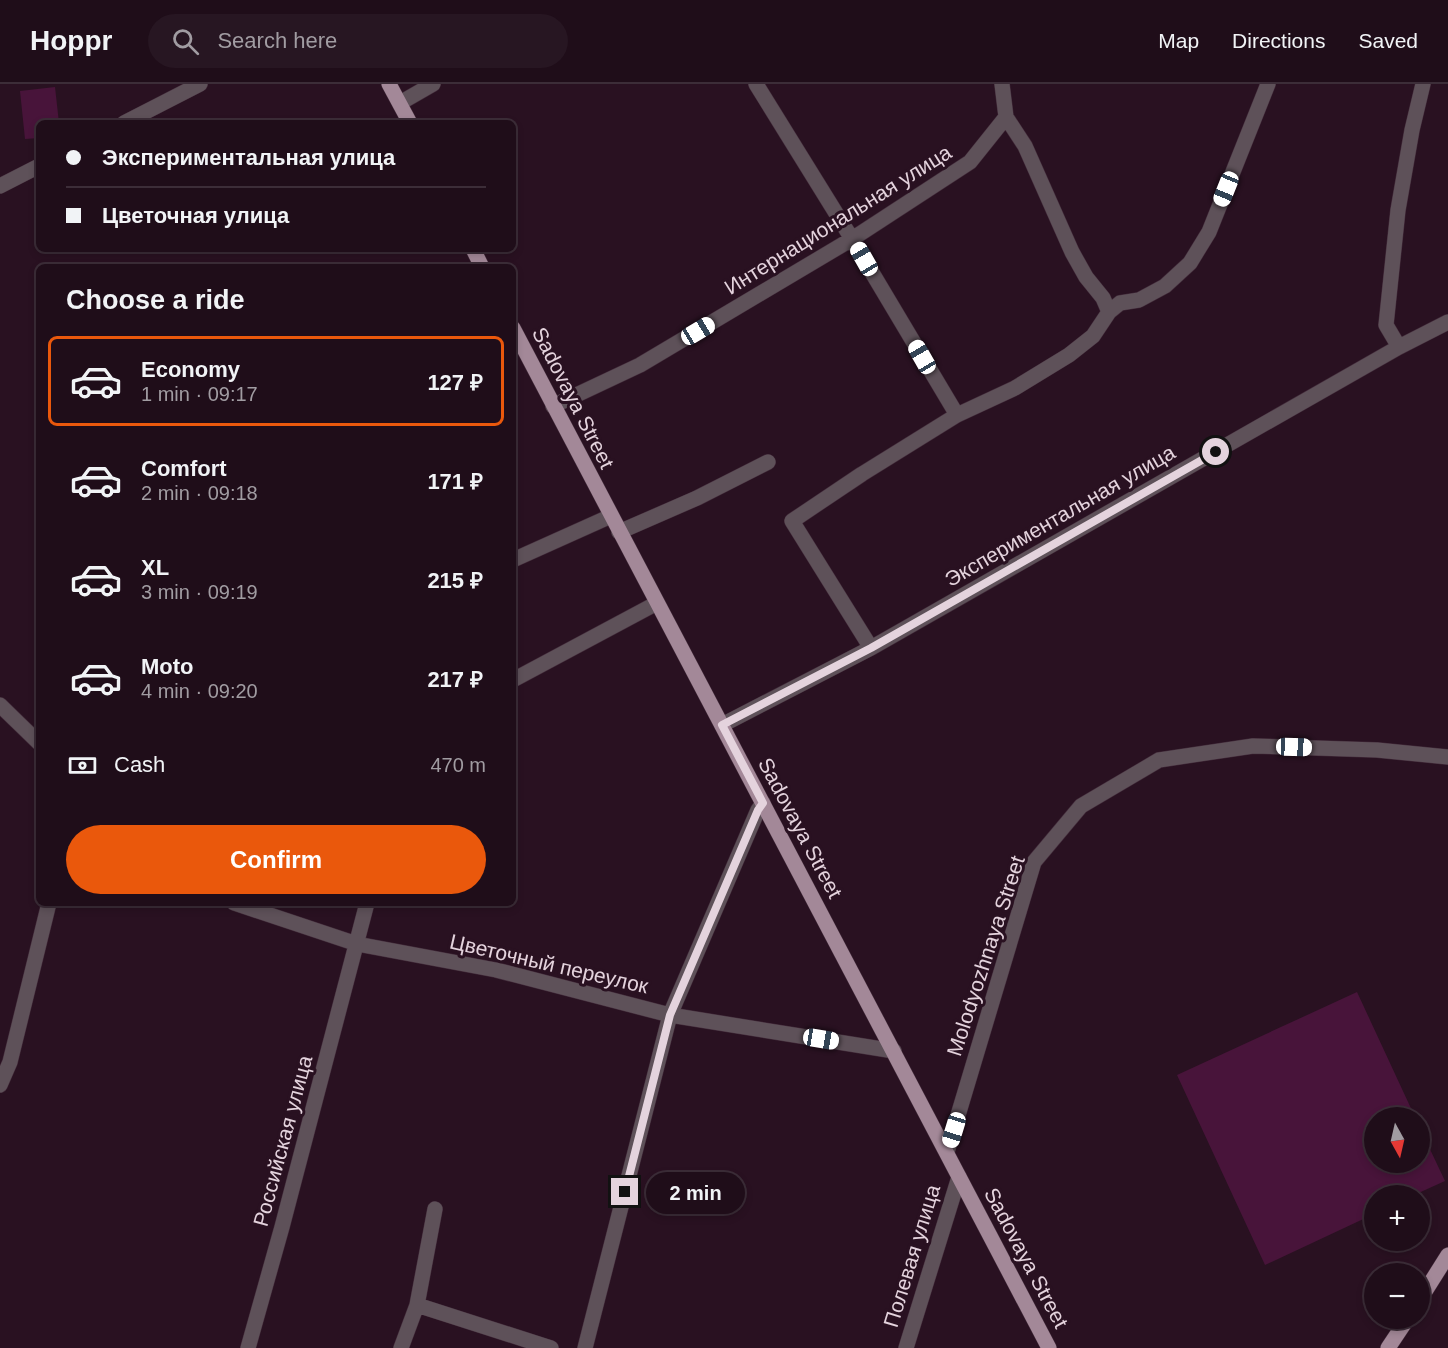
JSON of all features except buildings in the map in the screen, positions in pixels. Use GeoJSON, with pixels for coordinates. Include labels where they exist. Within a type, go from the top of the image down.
{"type":"FeatureCollection","features":[{"type":"Feature","properties":{"kind":"main road"},"geometry":{"type":"LineString","coordinates":[[389,84],[408,120]]}},
{"type":"Feature","properties":{"kind":"main road","name":"Sadovaya Street"},"geometry":{"type":"LineString","coordinates":[[516,334],[1049,1348]]}},
{"type":"Feature","properties":{"kind":"main road"},"geometry":{"type":"LineString","coordinates":[[1430,1284],[1448,1255]]}},
{"type":"Feature","properties":{"kind":"main road"},"geometry":{"type":"LineString","coordinates":[[1388,1348],[1401,1329]]}},
{"type":"Feature","properties":{"kind":"street"},"geometry":{"type":"LineString","coordinates":[[130,120],[200,84]]}},
{"type":"Feature","properties":{"kind":"street"},"geometry":{"type":"LineString","coordinates":[[400,104],[433,84]]}},
{"type":"Feature","properties":{"kind":"street"},"geometry":{"type":"LineString","coordinates":[[756,84],[957,415]]}},
{"type":"Feature","properties":{"kind":"street"},"geometry":{"type":"LineString","coordinates":[[1002,84],[1006,117],[1025,146],[1072,252],[1086,277],[1103,298],[1109,312]]}},
{"type":"Feature","properties":{"kind":"street"},"geometry":{"type":"LineString","coordinates":[[871,648],[792,521],[870,468],[957,415],[1015,388],[1069,355],[1093,336],[1109,312],[1120,303],[1139,300],[1165,286],[1190,263],[1209,232],[1268,84]]}},
{"type":"Feature","properties":{"kind":"street"},"geometry":{"type":"LineString","coordinates":[[1399,347],[1386,325],[1398,210],[1412,130],[1423,84]]}},
{"type":"Feature","properties":{"kind":"street","name":"Интернациональная улица"},"geometry":{"type":"LineString","coordinates":[[553,406],[640,365],[852,239],[970,162],[1006,117]]}},
{"type":"Feature","properties":{"kind":"street"},"geometry":{"type":"LineString","coordinates":[[0,186],[36,168]]}},
{"type":"Feature","properties":{"kind":"street","name":"Экспериментальная улица"},"geometry":{"type":"LineString","coordinates":[[722,725],[871,648],[1399,347],[1448,322]]}},
{"type":"Feature","properties":{"kind":"street"},"geometry":{"type":"LineString","coordinates":[[619,532],[697,498],[768,462]]}},
{"type":"Feature","properties":{"kind":"street"},"geometry":{"type":"LineString","coordinates":[[516,559],[611,516]]}},
{"type":"Feature","properties":{"kind":"street"},"geometry":{"type":"LineString","coordinates":[[516,678],[657,603]]}},
{"type":"Feature","properties":{"kind":"street"},"geometry":{"type":"LineString","coordinates":[[0,705],[36,740]]}},
{"type":"Feature","properties":{"kind":"street","name":"Molodyozhnaya Street"},"geometry":{"type":"LineString","coordinates":[[947,1152],[1034,862],[1081,806],[1159,760],[1253,746],[1377,750],[1448,757]]}},
{"type":"Feature","properties":{"kind":"street"},"geometry":{"type":"LineString","coordinates":[[585,1348],[670,1015],[763,803]]}},
{"type":"Feature","properties":{"kind":"street"},"geometry":{"type":"LineString","coordinates":[[0,1085],[10,1062],[48,906]]}},
{"type":"Feature","properties":{"kind":"street","name":"Цветочный переулок"},"geometry":{"type":"LineString","coordinates":[[243,906],[357,944],[496,970],[670,1015],[894,1051]]}},
{"type":"Feature","properties":{"kind":"street","name":"Российская улица"},"geometry":{"type":"LineString","coordinates":[[248,1348],[367,906]]}},
{"type":"Feature","properties":{"kind":"street","name":"Полевая улица"},"geometry":{"type":"LineString","coordinates":[[906,1348],[959,1177]]}},
{"type":"Feature","properties":{"kind":"street"},"geometry":{"type":"LineString","coordinates":[[401,1348],[417,1305],[435,1209]]}},
{"type":"Feature","properties":{"kind":"street"},"geometry":{"type":"LineString","coordinates":[[417,1305],[551,1348]]}},
{"type":"Feature","properties":{"kind":"shaded area"},"geometry":{"type":"Polygon","coordinates":[[[55,87],[59,120],[36,120],[36,138],[25,139],[20,91],[55,87]]]}},
{"type":"Feature","properties":{"kind":"shaded area"},"geometry":{"type":"Polygon","coordinates":[[[1357,992],[1410,1107],[1364,1107],[1364,1173],[1430,1173],[1430,1149],[1445,1181],[1430,1188],[1430,1185],[1364,1185],[1364,1219],[1265,1265],[1177,1075],[1357,992]]]}},
{"type":"Feature","properties":{"kind":"route"},"geometry":{"type":"LineString","coordinates":[[625,1192],[670,1015],[763,803],[722,725],[871,648],[1216,452]]}}]}
